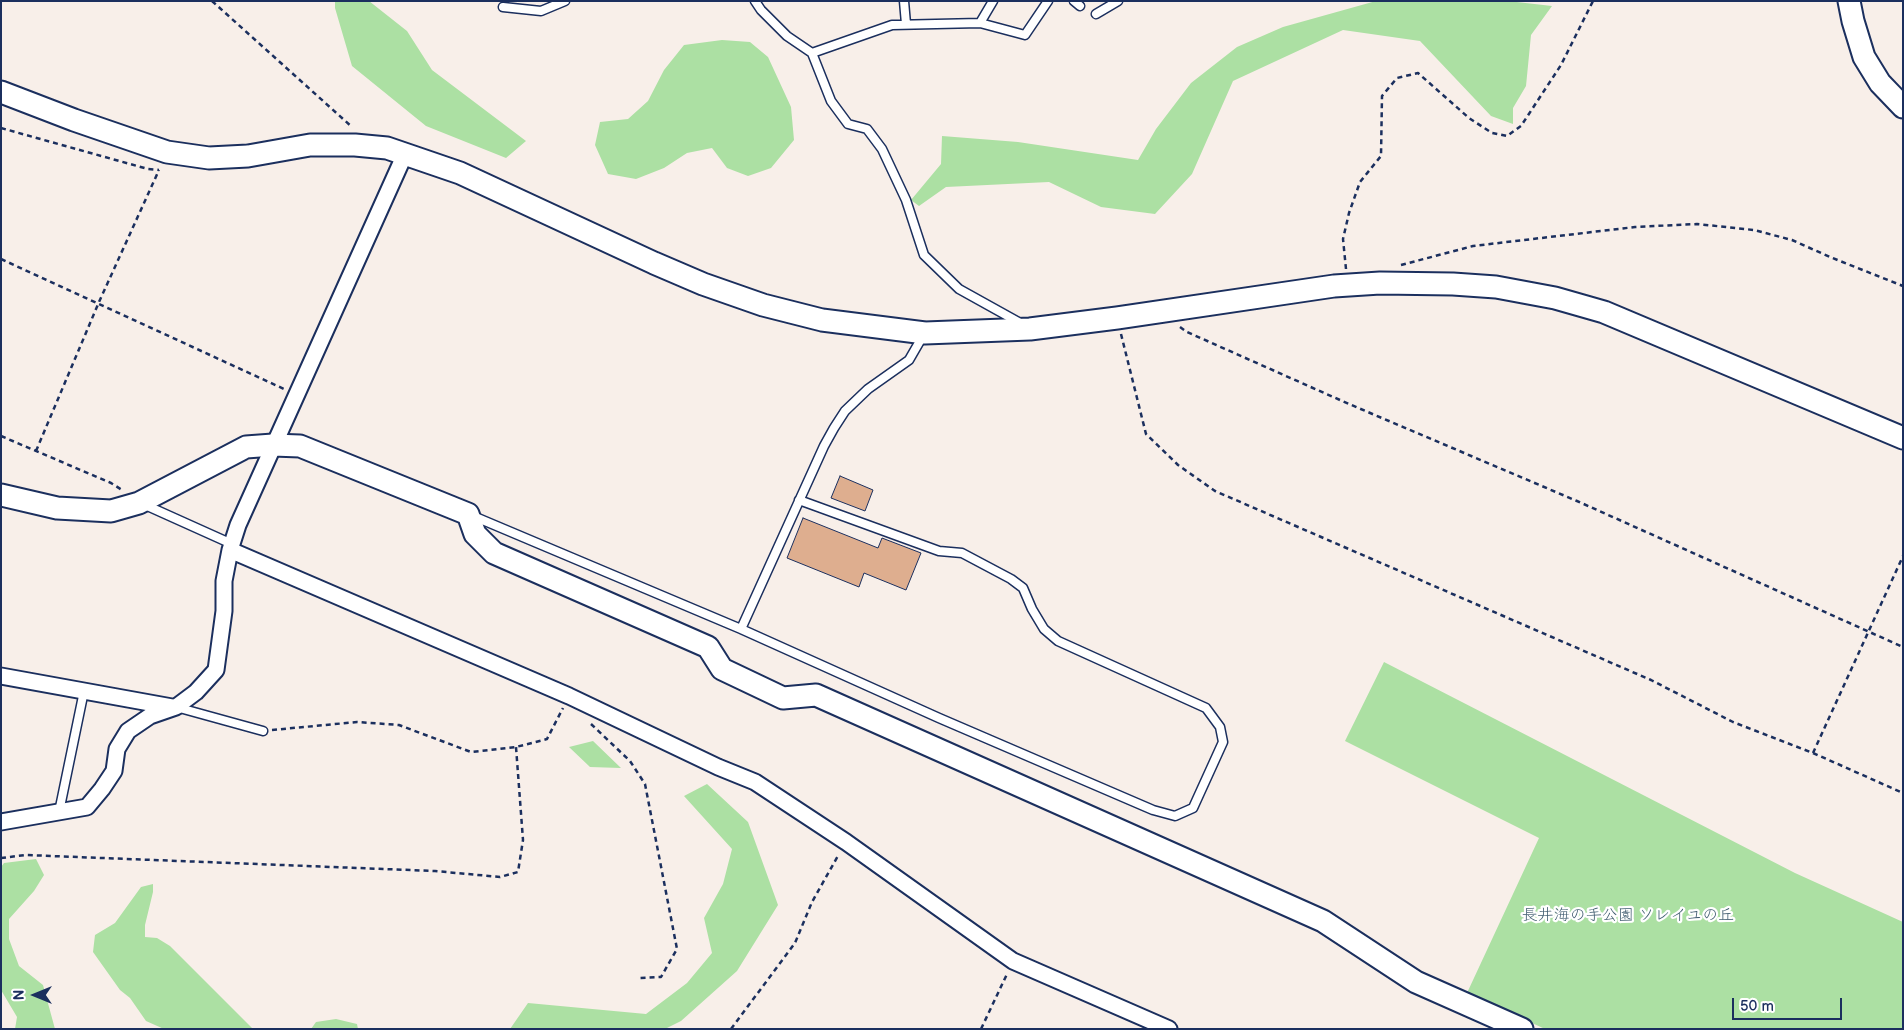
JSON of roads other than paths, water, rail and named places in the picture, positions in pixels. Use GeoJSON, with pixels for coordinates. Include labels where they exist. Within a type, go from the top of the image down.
{"type":"FeatureCollection","features":[{"type":"Feature","properties":{"kind":"street"},"geometry":{"type":"LineString","coordinates":[[1849,1],[1864,57],[1880,83],[1903,107]]}},
{"type":"Feature","properties":{"kind":"street"},"geometry":{"type":"LineString","coordinates":[[1,92],[74,120],[167,152],[209,158],[248,156],[310,145],[355,145],[387,148],[460,173],[654,264],[703,284],[763,306],[822,320],[925,333],[1030,329],[1348,285],[1380,283],[1453,284],[1496,287],[1556,298],[1604,312],[1903,438]]}},
{"type":"Feature","properties":{"kind":"street"},"geometry":{"type":"LineString","coordinates":[[1,822],[87,807],[114,771],[117,749],[128,731],[150,716],[176,707],[196,692],[216,670],[224,612],[224,581],[238,524],[295,394],[405,154]]}},
{"type":"Feature","properties":{"kind":"street"},"geometry":{"type":"LineString","coordinates":[[1,495],[57,508],[111,511],[139,503],[246,447],[272,445],[300,446],[468,514],[475,534],[494,552],[708,647],[722,669],[783,698],[816,695],[1323,922],[1416,982],[1522,1029]]}},
{"type":"Feature","properties":{"kind":"street"},"geometry":{"type":"LineString","coordinates":[[231,547],[569,696],[718,767],[755,782],[846,842],[1013,961],[1169,1029]]}},
{"type":"Feature","properties":{"kind":"street"},"geometry":{"type":"LineString","coordinates":[[1,676],[176,707]]}},
{"type":"Feature","properties":{"kind":"lane"},"geometry":{"type":"LineString","coordinates":[[503,7],[541,11],[565,1]]}},
{"type":"Feature","properties":{"kind":"lane"},"geometry":{"type":"LineString","coordinates":[[755,1],[761,10],[787,36],[812,53],[831,100],[848,124],[867,129],[882,149],[906,200],[924,255],[960,289],[1009,315],[1030,329]]}},
{"type":"Feature","properties":{"kind":"lane"},"geometry":{"type":"LineString","coordinates":[[904,1],[906,24]]}},
{"type":"Feature","properties":{"kind":"lane"},"geometry":{"type":"LineString","coordinates":[[980,23],[993,1]]}},
{"type":"Feature","properties":{"kind":"lane"},"geometry":{"type":"LineString","coordinates":[[812,53],[892,25],[980,23],[1025,35],[1048,1]]}},
{"type":"Feature","properties":{"kind":"lane"},"geometry":{"type":"LineString","coordinates":[[1096,14],[1118,1]]}},
{"type":"Feature","properties":{"kind":"lane"},"geometry":{"type":"LineString","coordinates":[[741,629],[824,446],[846,411],[868,389],[909,360],[925,333]]}},
{"type":"Feature","properties":{"kind":"lane"},"geometry":{"type":"LineString","coordinates":[[468,514],[741,629],[1135,803],[1175,816],[1193,808],[1223,742],[1220,726],[1206,708],[1058,641],[1044,629],[1023,588],[1011,579],[962,553],[939,551],[799,500]]}},
{"type":"Feature","properties":{"kind":"lane"},"geometry":{"type":"LineString","coordinates":[[139,503],[231,547]]}},
{"type":"Feature","properties":{"kind":"lane"},"geometry":{"type":"LineString","coordinates":[[59,812],[84,691]]}},
{"type":"Feature","properties":{"kind":"lane"},"geometry":{"type":"LineString","coordinates":[[176,707],[263,731]]}},
{"type":"Feature","properties":{"kind":"park label","name":"長井海の手公園 ソレイユの丘"},"geometry":{"type":"Point","coordinates":[1628,916]}}]}
